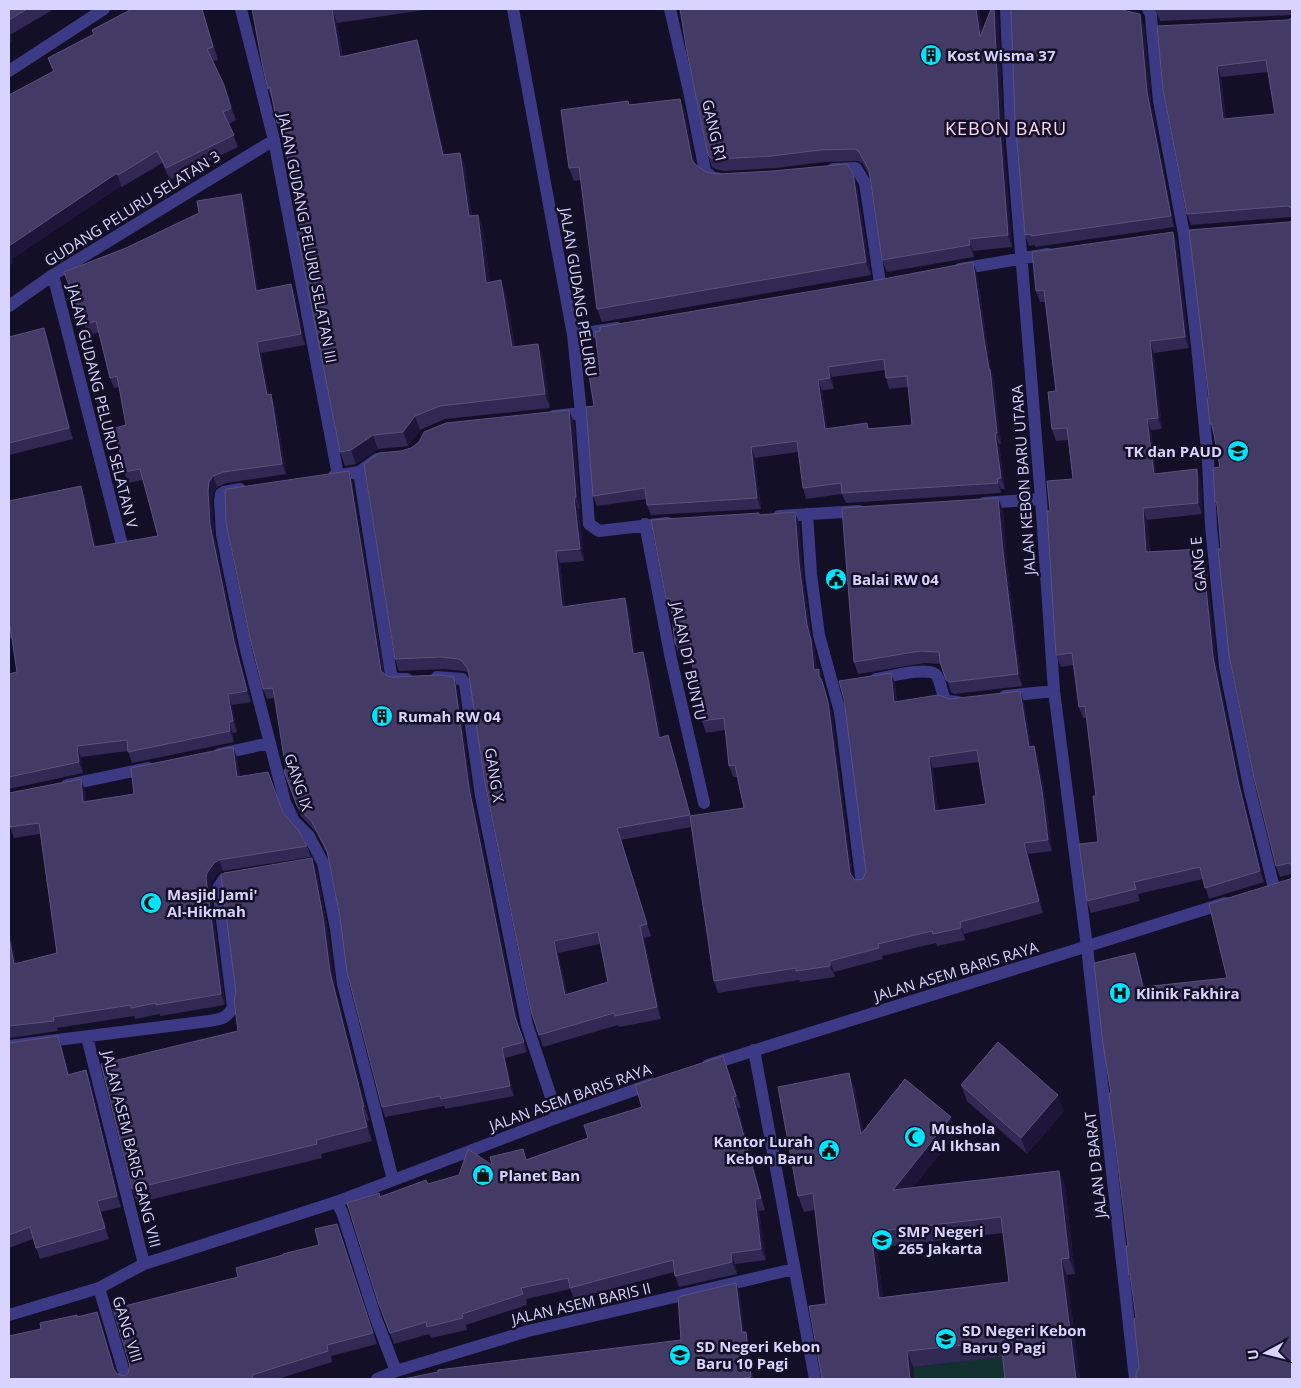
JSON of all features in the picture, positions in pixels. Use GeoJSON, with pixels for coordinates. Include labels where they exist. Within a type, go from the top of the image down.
{"type":"FeatureCollection","features":[{"type":"Feature","properties":{"kind":"street"},"geometry":{"type":"LineString","coordinates":[[9,71],[104,9]]}},
{"type":"Feature","properties":{"kind":"street","name":"JALAN GUDANG PELURU SELATAN III"},"geometry":{"type":"LineString","coordinates":[[241,9],[274,140],[338,475]]}},
{"type":"Feature","properties":{"kind":"street","name":"JALAN GUDANG PELURU"},"geometry":{"type":"LineString","coordinates":[[513,9],[573,336],[589,524],[599,531],[645,524]]}},
{"type":"Feature","properties":{"kind":"street","name":"GANG R1"},"geometry":{"type":"LineString","coordinates":[[670,9],[705,171],[712,177],[731,178]]}},
{"type":"Feature","properties":{"kind":"street","name":"JALAN KEBON BARU UTARA"},"geometry":{"type":"LineString","coordinates":[[1006,9],[1011,129],[1041,499],[1054,691],[1087,947]]}},
{"type":"Feature","properties":{"kind":"street","name":"GANG E"},"geometry":{"type":"LineString","coordinates":[[1148,9],[1157,28],[1159,101],[1184,234],[1198,344],[1208,461],[1211,526],[1225,667],[1250,791],[1274,888]]}},
{"type":"Feature","properties":{"kind":"street","name":"GUDANG PELURU SELATAN 3"},"geometry":{"type":"LineString","coordinates":[[9,306],[53,275],[274,140]]}},
{"type":"Feature","properties":{"kind":"street"},"geometry":{"type":"LineString","coordinates":[[825,170],[856,168],[865,183],[880,283]]}},
{"type":"Feature","properties":{"kind":"street"},"geometry":{"type":"LineString","coordinates":[[946,271],[1022,257],[1062,252]]}},
{"type":"Feature","properties":{"kind":"street","name":"JALAN GUDANG PELURU SELATAN V"},"geometry":{"type":"LineString","coordinates":[[53,275],[122,545]]}},
{"type":"Feature","properties":{"kind":"street"},"geometry":{"type":"LineString","coordinates":[[573,336],[632,325]]}},
{"type":"Feature","properties":{"kind":"street"},"geometry":{"type":"LineString","coordinates":[[543,417],[581,413]]}},
{"type":"Feature","properties":{"kind":"street"},"geometry":{"type":"LineString","coordinates":[[320,478],[359,472],[380,457],[386,456]]}},
{"type":"Feature","properties":{"kind":"street","name":"GANG X"},"geometry":{"type":"LineString","coordinates":[[359,472],[391,674],[395,679],[444,677],[462,679],[465,684],[481,796],[527,1025],[556,1118]]}},
{"type":"Feature","properties":{"kind":"street","name":"GANG IX"},"geometry":{"type":"LineString","coordinates":[[256,487],[221,494],[222,534],[228,566],[246,650],[285,802],[294,821],[309,836],[324,862],[336,929],[343,984],[393,1180]]}},
{"type":"Feature","properties":{"kind":"street"},"geometry":{"type":"LineString","coordinates":[[975,503],[1041,499]]}},
{"type":"Feature","properties":{"kind":"street"},"geometry":{"type":"LineString","coordinates":[[769,517],[867,510]]}},
{"type":"Feature","properties":{"kind":"street"},"geometry":{"type":"LineString","coordinates":[[807,514],[811,574],[819,635],[836,685],[862,884]]}},
{"type":"Feature","properties":{"kind":"street"},"geometry":{"type":"LineString","coordinates":[[645,524],[683,522]]}},
{"type":"Feature","properties":{"kind":"street","name":"JALAN D1 BUNTU"},"geometry":{"type":"LineString","coordinates":[[645,524],[671,659],[704,803]]}},
{"type":"Feature","properties":{"kind":"street"},"geometry":{"type":"LineString","coordinates":[[860,681],[932,671],[937,675],[942,694],[948,701],[971,700]]}},
{"type":"Feature","properties":{"kind":"street"},"geometry":{"type":"LineString","coordinates":[[990,698],[1054,691]]}},
{"type":"Feature","properties":{"kind":"street"},"geometry":{"type":"LineString","coordinates":[[202,757],[270,743]]}},
{"type":"Feature","properties":{"kind":"street"},"geometry":{"type":"LineString","coordinates":[[57,787],[164,765]]}},
{"type":"Feature","properties":{"kind":"street"},"geometry":{"type":"LineString","coordinates":[[305,866],[324,862]]}},
{"type":"Feature","properties":{"kind":"street","name":"JALAN ASEM BARIS GANG VIII"},"geometry":{"type":"LineString","coordinates":[[144,1264],[87,1037],[210,1021],[229,1016],[233,1007],[218,888],[224,879],[251,875]]}},
{"type":"Feature","properties":{"kind":"street","name":"JALAN ASEM BARIS RAYA"},"geometry":{"type":"LineString","coordinates":[[701,1068],[1236,900]]}},
{"type":"Feature","properties":{"kind":"street","name":"JALAN D BARAT"},"geometry":{"type":"LineString","coordinates":[[1087,947],[1135,1379]]}},
{"type":"Feature","properties":{"kind":"street"},"geometry":{"type":"LineString","coordinates":[[9,1046],[87,1037]]}},
{"type":"Feature","properties":{"kind":"street"},"geometry":{"type":"LineString","coordinates":[[754,1050],[815,1379]]}},
{"type":"Feature","properties":{"kind":"street","name":"JALAN ASEM BARIS RAYA"},"geometry":{"type":"LineString","coordinates":[[9,1316],[99,1288],[144,1264],[336,1202],[556,1118],[665,1079]]}},
{"type":"Feature","properties":{"kind":"street"},"geometry":{"type":"LineString","coordinates":[[336,1202],[342,1212],[375,1316],[396,1372]]}},
{"type":"Feature","properties":{"kind":"street","name":"JALAN ASEM BARIS II"},"geometry":{"type":"LineString","coordinates":[[377,1379],[528,1332],[794,1268]]}},
{"type":"Feature","properties":{"kind":"street","name":"GANG VIII"},"geometry":{"type":"LineString","coordinates":[[99,1288],[126,1379]]}},
{"type":"Feature","properties":{"kind":"green space"},"geometry":{"type":"Polygon","coordinates":[[[1007,1356],[1009,1379],[914,1379],[913,1367],[1007,1356]]]}},
{"type":"Feature","properties":{"kind":"building"},"geometry":{"type":"Polygon","coordinates":[[[9,9],[27,9],[9,20],[9,9]]]}},
{"type":"Feature","properties":{"kind":"building"},"geometry":{"type":"Polygon","coordinates":[[[132,9],[202,9],[213,47],[207,49],[224,85],[231,108],[223,112],[234,135],[166,168],[157,151],[118,175],[117,173],[9,246],[9,95],[54,71],[48,58],[94,34],[92,30],[132,9]]]}},
{"type":"Feature","properties":{"kind":"building"},"geometry":{"type":"Polygon","coordinates":[[[252,9],[332,9],[340,57],[417,40],[443,155],[460,153],[469,216],[478,215],[486,283],[501,280],[512,347],[538,344],[545,394],[440,406],[415,416],[403,432],[373,435],[351,450],[340,452],[297,232],[300,231],[282,122],[277,123],[270,87],[268,89],[263,68],[252,9]]]}},
{"type":"Feature","properties":{"kind":"building"},"geometry":{"type":"Polygon","coordinates":[[[680,9],[976,9],[980,37],[991,9],[994,9],[999,118],[1008,235],[969,239],[970,245],[882,260],[869,170],[859,152],[855,149],[820,150],[772,156],[711,158],[708,155],[680,9]]]}},
{"type":"Feature","properties":{"kind":"building"},"geometry":{"type":"Polygon","coordinates":[[[1011,9],[1118,9],[1140,14],[1147,92],[1171,216],[1031,236],[1031,234],[1025,235],[1015,118],[1011,9]]]}},
{"type":"Feature","properties":{"kind":"building"},"geometry":{"type":"Polygon","coordinates":[[[1292,18],[1292,208],[1287,206],[1187,214],[1163,89],[1157,26],[1288,20],[1292,18]],[[1266,60],[1217,66],[1223,119],[1275,114],[1266,60]]]}},
{"type":"Feature","properties":{"kind":"building"},"geometry":{"type":"Polygon","coordinates":[[[680,99],[692,160],[706,172],[718,174],[773,171],[847,164],[853,173],[866,262],[597,309],[579,167],[569,168],[561,110],[628,101],[629,105],[680,99]]]}},
{"type":"Feature","properties":{"kind":"building"},"geometry":{"type":"Polygon","coordinates":[[[241,194],[256,291],[291,284],[301,334],[257,342],[267,395],[271,394],[282,464],[223,472],[213,476],[209,482],[210,525],[234,641],[247,691],[228,694],[233,721],[229,722],[230,731],[128,752],[127,740],[77,746],[79,762],[9,777],[9,674],[17,672],[9,627],[9,501],[81,486],[94,547],[158,536],[140,469],[124,472],[115,428],[126,425],[117,376],[110,378],[96,321],[84,325],[64,272],[126,248],[199,213],[197,201],[241,194]]]}},
{"type":"Feature","properties":{"kind":"building"},"geometry":{"type":"Polygon","coordinates":[[[1292,221],[1292,865],[1289,863],[1276,866],[1254,778],[1229,655],[1218,549],[1221,549],[1213,468],[1220,467],[1212,424],[1210,424],[1207,398],[1209,398],[1189,230],[1292,221]]]}},
{"type":"Feature","properties":{"kind":"building"},"geometry":{"type":"Polygon","coordinates":[[[1173,232],[1185,337],[1150,341],[1158,418],[1147,419],[1154,474],[1197,469],[1198,503],[1143,508],[1146,552],[1202,549],[1213,657],[1238,781],[1260,871],[1205,888],[1200,867],[1134,882],[1136,889],[1087,901],[1079,844],[1098,842],[1093,796],[1096,796],[1085,706],[1079,707],[1072,653],[1056,655],[1047,511],[1050,511],[1047,481],[1073,479],[1067,428],[1052,429],[1048,392],[1056,391],[1044,290],[1036,291],[1032,252],[1173,232]]]}},
{"type":"Feature","properties":{"kind":"building"},"geometry":{"type":"Polygon","coordinates":[[[973,262],[990,369],[1001,478],[997,479],[998,483],[842,493],[841,483],[803,488],[797,441],[751,447],[757,498],[647,505],[645,488],[593,496],[586,407],[594,406],[589,375],[600,373],[595,332],[600,331],[600,327],[973,262]],[[884,359],[828,367],[830,378],[818,380],[825,429],[867,423],[868,429],[912,425],[907,376],[886,378],[884,359]]]}},
{"type":"Feature","properties":{"kind":"building"},"geometry":{"type":"Polygon","coordinates":[[[44,328],[69,428],[9,443],[9,337],[44,328]]]}},
{"type":"Feature","properties":{"kind":"building"},"geometry":{"type":"Polygon","coordinates":[[[569,410],[576,497],[574,497],[580,549],[556,551],[562,607],[625,598],[633,654],[643,652],[659,738],[668,735],[690,815],[617,828],[647,924],[640,926],[657,1007],[615,1016],[614,1013],[539,1035],[531,1011],[485,783],[468,669],[459,659],[440,657],[395,659],[364,464],[379,453],[411,448],[419,442],[424,432],[446,423],[569,410]],[[598,932],[554,941],[565,995],[608,982],[598,932]]]}},
{"type":"Feature","properties":{"kind":"building"},"geometry":{"type":"Polygon","coordinates":[[[349,471],[381,671],[387,676],[392,677],[440,675],[454,677],[469,788],[515,1017],[524,1042],[502,1048],[510,1086],[441,1099],[440,1096],[382,1107],[347,972],[340,917],[327,851],[312,822],[297,806],[285,774],[284,770],[286,770],[273,688],[263,689],[250,638],[226,523],[225,491],[227,489],[349,471]]]}},
{"type":"Feature","properties":{"kind":"building"},"geometry":{"type":"Polygon","coordinates":[[[998,498],[1018,674],[950,682],[946,680],[939,652],[920,651],[854,662],[842,508],[998,498]]]}},
{"type":"Feature","properties":{"kind":"building"},"geometry":{"type":"Polygon","coordinates":[[[795,512],[799,563],[814,670],[819,669],[819,676],[828,702],[850,873],[855,880],[863,879],[866,871],[844,699],[839,681],[891,673],[894,702],[938,695],[950,699],[1020,691],[1029,747],[1034,746],[1048,840],[1024,843],[1039,901],[960,922],[961,928],[933,934],[932,931],[878,944],[879,948],[830,961],[830,966],[796,971],[796,968],[714,981],[690,816],[744,808],[735,765],[729,766],[724,718],[702,721],[690,643],[675,644],[670,598],[666,599],[651,520],[759,513],[759,515],[795,512]],[[977,750],[929,757],[935,811],[986,804],[977,750]]]}},
{"type":"Feature","properties":{"kind":"building"},"geometry":{"type":"Polygon","coordinates":[[[233,747],[237,777],[268,772],[283,813],[298,830],[307,846],[219,860],[214,863],[207,873],[206,878],[221,994],[156,1005],[156,1003],[131,1008],[131,1005],[53,1017],[54,1021],[9,1026],[9,937],[14,964],[57,953],[39,823],[10,827],[9,793],[81,779],[83,802],[134,794],[131,768],[233,747]]]}},
{"type":"Feature","properties":{"kind":"building"},"geometry":{"type":"Polygon","coordinates":[[[312,858],[323,917],[330,972],[364,1107],[362,1107],[367,1127],[316,1140],[317,1144],[132,1189],[101,1064],[238,1031],[234,1000],[236,992],[221,876],[224,873],[312,858]]]}},
{"type":"Feature","properties":{"kind":"building"},"geometry":{"type":"Polygon","coordinates":[[[1292,877],[1292,1379],[1136,1379],[1139,1367],[1134,1319],[1136,1318],[1129,1275],[1126,1246],[1128,1246],[1109,1093],[1111,1093],[1103,1044],[1094,963],[1135,953],[1143,987],[1227,978],[1209,904],[1292,877]]]}},
{"type":"Feature","properties":{"kind":"building"},"geometry":{"type":"Polygon","coordinates":[[[58,1036],[68,1075],[86,1070],[117,1196],[97,1201],[105,1228],[36,1248],[30,1227],[9,1235],[9,1043],[58,1036]]]}},
{"type":"Feature","properties":{"kind":"building"},"geometry":{"type":"Polygon","coordinates":[[[998,1042],[1058,1095],[1021,1138],[961,1085],[998,1042]]]}},
{"type":"Feature","properties":{"kind":"building"},"geometry":{"type":"Polygon","coordinates":[[[723,1056],[736,1096],[733,1097],[761,1198],[755,1199],[761,1249],[731,1253],[732,1262],[675,1276],[673,1260],[570,1288],[568,1278],[521,1288],[523,1294],[462,1314],[463,1318],[427,1327],[426,1322],[390,1333],[378,1302],[347,1203],[379,1193],[380,1197],[426,1180],[428,1184],[459,1175],[468,1149],[492,1165],[490,1157],[523,1149],[526,1160],[588,1138],[584,1125],[642,1107],[635,1085],[723,1056]]]}},
{"type":"Feature","properties":{"kind":"building"},"geometry":{"type":"Polygon","coordinates":[[[849,1073],[861,1134],[905,1079],[951,1117],[893,1190],[1059,1171],[1069,1258],[1061,1259],[1076,1379],[1005,1379],[1001,1341],[907,1351],[910,1379],[822,1379],[809,1306],[826,1304],[813,1193],[798,1196],[778,1087],[849,1073]],[[1001,1217],[871,1232],[879,1298],[1009,1282],[1001,1217]]]}},
{"type":"Feature","properties":{"kind":"building"},"geometry":{"type":"Polygon","coordinates":[[[337,1224],[373,1333],[327,1345],[328,1351],[252,1375],[253,1379],[9,1379],[9,1336],[41,1329],[40,1323],[97,1312],[114,1370],[117,1374],[124,1376],[128,1373],[130,1366],[113,1309],[238,1277],[236,1268],[319,1245],[315,1229],[337,1224]]]}},
{"type":"Feature","properties":{"kind":"building"},"geometry":{"type":"Polygon","coordinates":[[[736,1283],[742,1332],[746,1332],[751,1377],[740,1379],[403,1379],[438,1372],[438,1370],[681,1340],[678,1297],[736,1283]]]}},
{"type":"Feature","properties":{"kind":"place","name":"Kost Wisma 37"},"geometry":{"type":"Point","coordinates":[931,55]}},
{"type":"Feature","properties":{"kind":"place","name":"TK dan PAUD"},"geometry":{"type":"Point","coordinates":[1238,451]}},
{"type":"Feature","properties":{"kind":"place","name":"Balai RW 04"},"geometry":{"type":"Point","coordinates":[836,579]}},
{"type":"Feature","properties":{"kind":"place","name":"Rumah RW 04"},"geometry":{"type":"Point","coordinates":[382,716]}},
{"type":"Feature","properties":{"kind":"place","name":"Masjid Jami' Al-Hikmah"},"geometry":{"type":"Point","coordinates":[151,903]}},
{"type":"Feature","properties":{"kind":"place","name":"Klinik Fakhira"},"geometry":{"type":"Point","coordinates":[1120,993]}},
{"type":"Feature","properties":{"kind":"place","name":"Mushola Al Ikhsan"},"geometry":{"type":"Point","coordinates":[915,1137]}},
{"type":"Feature","properties":{"kind":"place","name":"Kantor Lurah Kebon Baru"},"geometry":{"type":"Point","coordinates":[829,1150]}},
{"type":"Feature","properties":{"kind":"place","name":"Planet Ban"},"geometry":{"type":"Point","coordinates":[483,1175]}},
{"type":"Feature","properties":{"kind":"place","name":"SMP Negeri 265 Jakarta"},"geometry":{"type":"Point","coordinates":[882,1240]}},
{"type":"Feature","properties":{"kind":"place","name":"SD Negeri Kebon Baru 9 Pagi"},"geometry":{"type":"Point","coordinates":[946,1339]}},
{"type":"Feature","properties":{"kind":"place","name":"SD Negeri Kebon Baru 10 Pagi"},"geometry":{"type":"Point","coordinates":[680,1355]}},
{"type":"Feature","properties":{"kind":"district","name":"KEBON BARU"},"geometry":{"type":"Point","coordinates":[1006,128]}}]}
